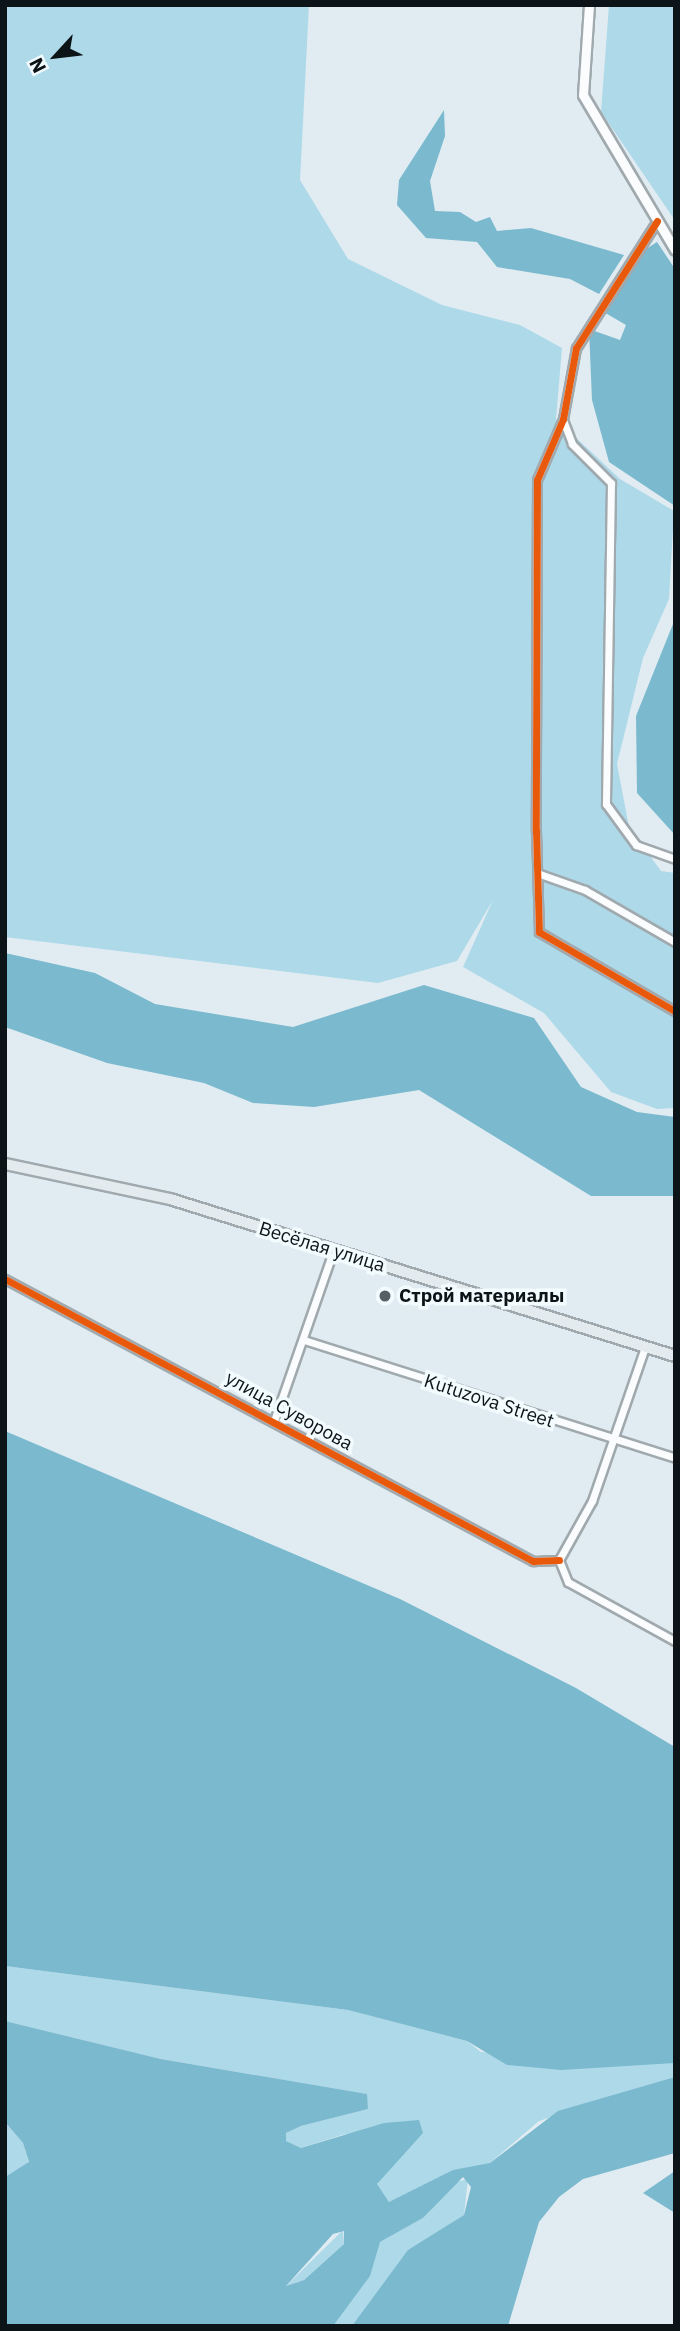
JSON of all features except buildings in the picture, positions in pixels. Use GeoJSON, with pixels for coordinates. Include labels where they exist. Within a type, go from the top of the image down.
{"type":"FeatureCollection","features":[{"type":"Feature","properties":{"kind":"main road","name":"Весёлая улица"},"geometry":{"type":"LineString","coordinates":[[5,1164],[170,1199],[675,1356]]}},
{"type":"Feature","properties":{"kind":"street"},"geometry":{"type":"LineString","coordinates":[[589,5],[584,100],[675,250]]}},
{"type":"Feature","properties":{"kind":"street"},"geometry":{"type":"LineString","coordinates":[[657,221],[576,348],[562,419],[537,480],[537,873],[539,932],[675,1011]]}},
{"type":"Feature","properties":{"kind":"street"},"geometry":{"type":"LineString","coordinates":[[562,419],[572,444],[611,483],[606,804],[636,845],[675,859]]}},
{"type":"Feature","properties":{"kind":"street"},"geometry":{"type":"LineString","coordinates":[[537,873],[585,890],[675,942]]}},
{"type":"Feature","properties":{"kind":"street"},"geometry":{"type":"LineString","coordinates":[[275,1418],[333,1251]]}},
{"type":"Feature","properties":{"kind":"street","name":"улица Суворова"},"geometry":{"type":"LineString","coordinates":[[5,1279],[275,1418],[533,1561],[559,1560]]}},
{"type":"Feature","properties":{"kind":"street","name":"Kutuzova Street"},"geometry":{"type":"LineString","coordinates":[[304,1340],[615,1442],[675,1458]]}},
{"type":"Feature","properties":{"kind":"street"},"geometry":{"type":"LineString","coordinates":[[645,1347],[615,1442],[592,1501],[559,1560],[568,1582],[675,1641]]}},
{"type":"Feature","properties":{"kind":"shaded area"},"geometry":{"type":"Polygon","coordinates":[[[5,5],[309,5],[300,180],[348,259],[442,305],[520,325],[562,348],[556,419],[620,479],[674,511],[669,599],[643,658],[617,764],[629,827],[661,871],[675,873],[675,1108],[657,1109],[611,1092],[544,1013],[463,967],[493,900],[457,961],[378,983],[5,937],[5,5]]]}},
{"type":"Feature","properties":{"kind":"shaded area"},"geometry":{"type":"Polygon","coordinates":[[[609,5],[675,5],[674,219],[601,112],[609,5]]]}},
{"type":"Feature","properties":{"kind":"shaded area"},"geometry":{"type":"Polygon","coordinates":[[[444,110],[445,136],[430,181],[435,211],[460,212],[476,222],[490,217],[497,231],[531,228],[624,255],[599,294],[570,279],[497,267],[477,242],[426,238],[397,205],[399,180],[444,110]]]}},
{"type":"Feature","properties":{"kind":"shaded area"},"geometry":{"type":"Polygon","coordinates":[[[657,242],[675,269],[675,506],[609,462],[592,400],[589,329],[620,340],[626,325],[602,311],[637,255],[657,242]]]}},
{"type":"Feature","properties":{"kind":"shaded area"},"geometry":{"type":"Polygon","coordinates":[[[675,619],[675,835],[637,793],[636,716],[675,619]]]}},
{"type":"Feature","properties":{"kind":"shaded area"},"geometry":{"type":"Polygon","coordinates":[[[5,953],[95,973],[155,1004],[293,1027],[424,985],[534,1018],[581,1087],[637,1112],[675,1117],[675,1196],[591,1196],[419,1090],[314,1107],[253,1103],[204,1083],[107,1063],[5,1027],[5,953]]]}},
{"type":"Feature","properties":{"kind":"shaded area"},"geometry":{"type":"Polygon","coordinates":[[[5,1431],[400,1599],[576,1688],[675,1747],[675,2063],[561,2070],[507,2065],[467,2041],[348,2010],[5,1966],[5,1431]]]}},
{"type":"Feature","properties":{"kind":"shaded area"},"geometry":{"type":"Polygon","coordinates":[[[5,1966],[348,2010],[467,2041],[481,2052],[675,2063],[675,2077],[539,2121],[490,2163],[389,2202],[377,2185],[382,2173],[423,2133],[345,2134],[301,2148],[286,2141],[286,2133],[301,2126],[368,2109],[366,2094],[161,2059],[5,2021],[5,1966]]]}},
{"type":"Feature","properties":{"kind":"shaded area"},"geometry":{"type":"Polygon","coordinates":[[[5,2021],[161,2059],[367,2094],[368,2109],[301,2126],[286,2133],[286,2141],[301,2148],[384,2123],[419,2120],[423,2133],[377,2184],[389,2202],[453,2170],[490,2163],[558,2111],[675,2077],[675,2153],[583,2179],[559,2197],[539,2222],[508,2326],[352,2326],[408,2250],[464,2215],[471,2187],[463,2177],[423,2218],[380,2242],[370,2276],[333,2326],[5,2326],[5,2177],[29,2162],[23,2143],[5,2122],[5,2021]],[[344,2231],[333,2234],[286,2286],[304,2280],[344,2244],[344,2231]]]}},
{"type":"Feature","properties":{"kind":"shaded area"},"geometry":{"type":"Polygon","coordinates":[[[5,2122],[23,2143],[29,2163],[5,2177],[5,2122]]]}},
{"type":"Feature","properties":{"kind":"shaded area"},"geometry":{"type":"Polygon","coordinates":[[[675,2171],[675,2213],[643,2193],[675,2171]]]}},
{"type":"Feature","properties":{"kind":"shaded area"},"geometry":{"type":"Polygon","coordinates":[[[468,2179],[464,2215],[428,2239],[352,2326],[333,2326],[380,2242],[423,2218],[456,2182],[468,2179]]]}},
{"type":"Feature","properties":{"kind":"shaded area"},"geometry":{"type":"Polygon","coordinates":[[[343,2230],[344,2244],[304,2280],[286,2286],[343,2230]]]}},
{"type":"Feature","properties":{"kind":"cycle path"},"geometry":{"type":"LineString","coordinates":[[657,221],[576,348],[563,419],[537,480],[536,831],[539,932],[675,1011]]}},
{"type":"Feature","properties":{"kind":"cycle path"},"geometry":{"type":"LineString","coordinates":[[5,1279],[533,1561],[559,1560]]}},
{"type":"Feature","properties":{"kind":"place","name":"Строй материалы"},"geometry":{"type":"Point","coordinates":[385,1296]}}]}
